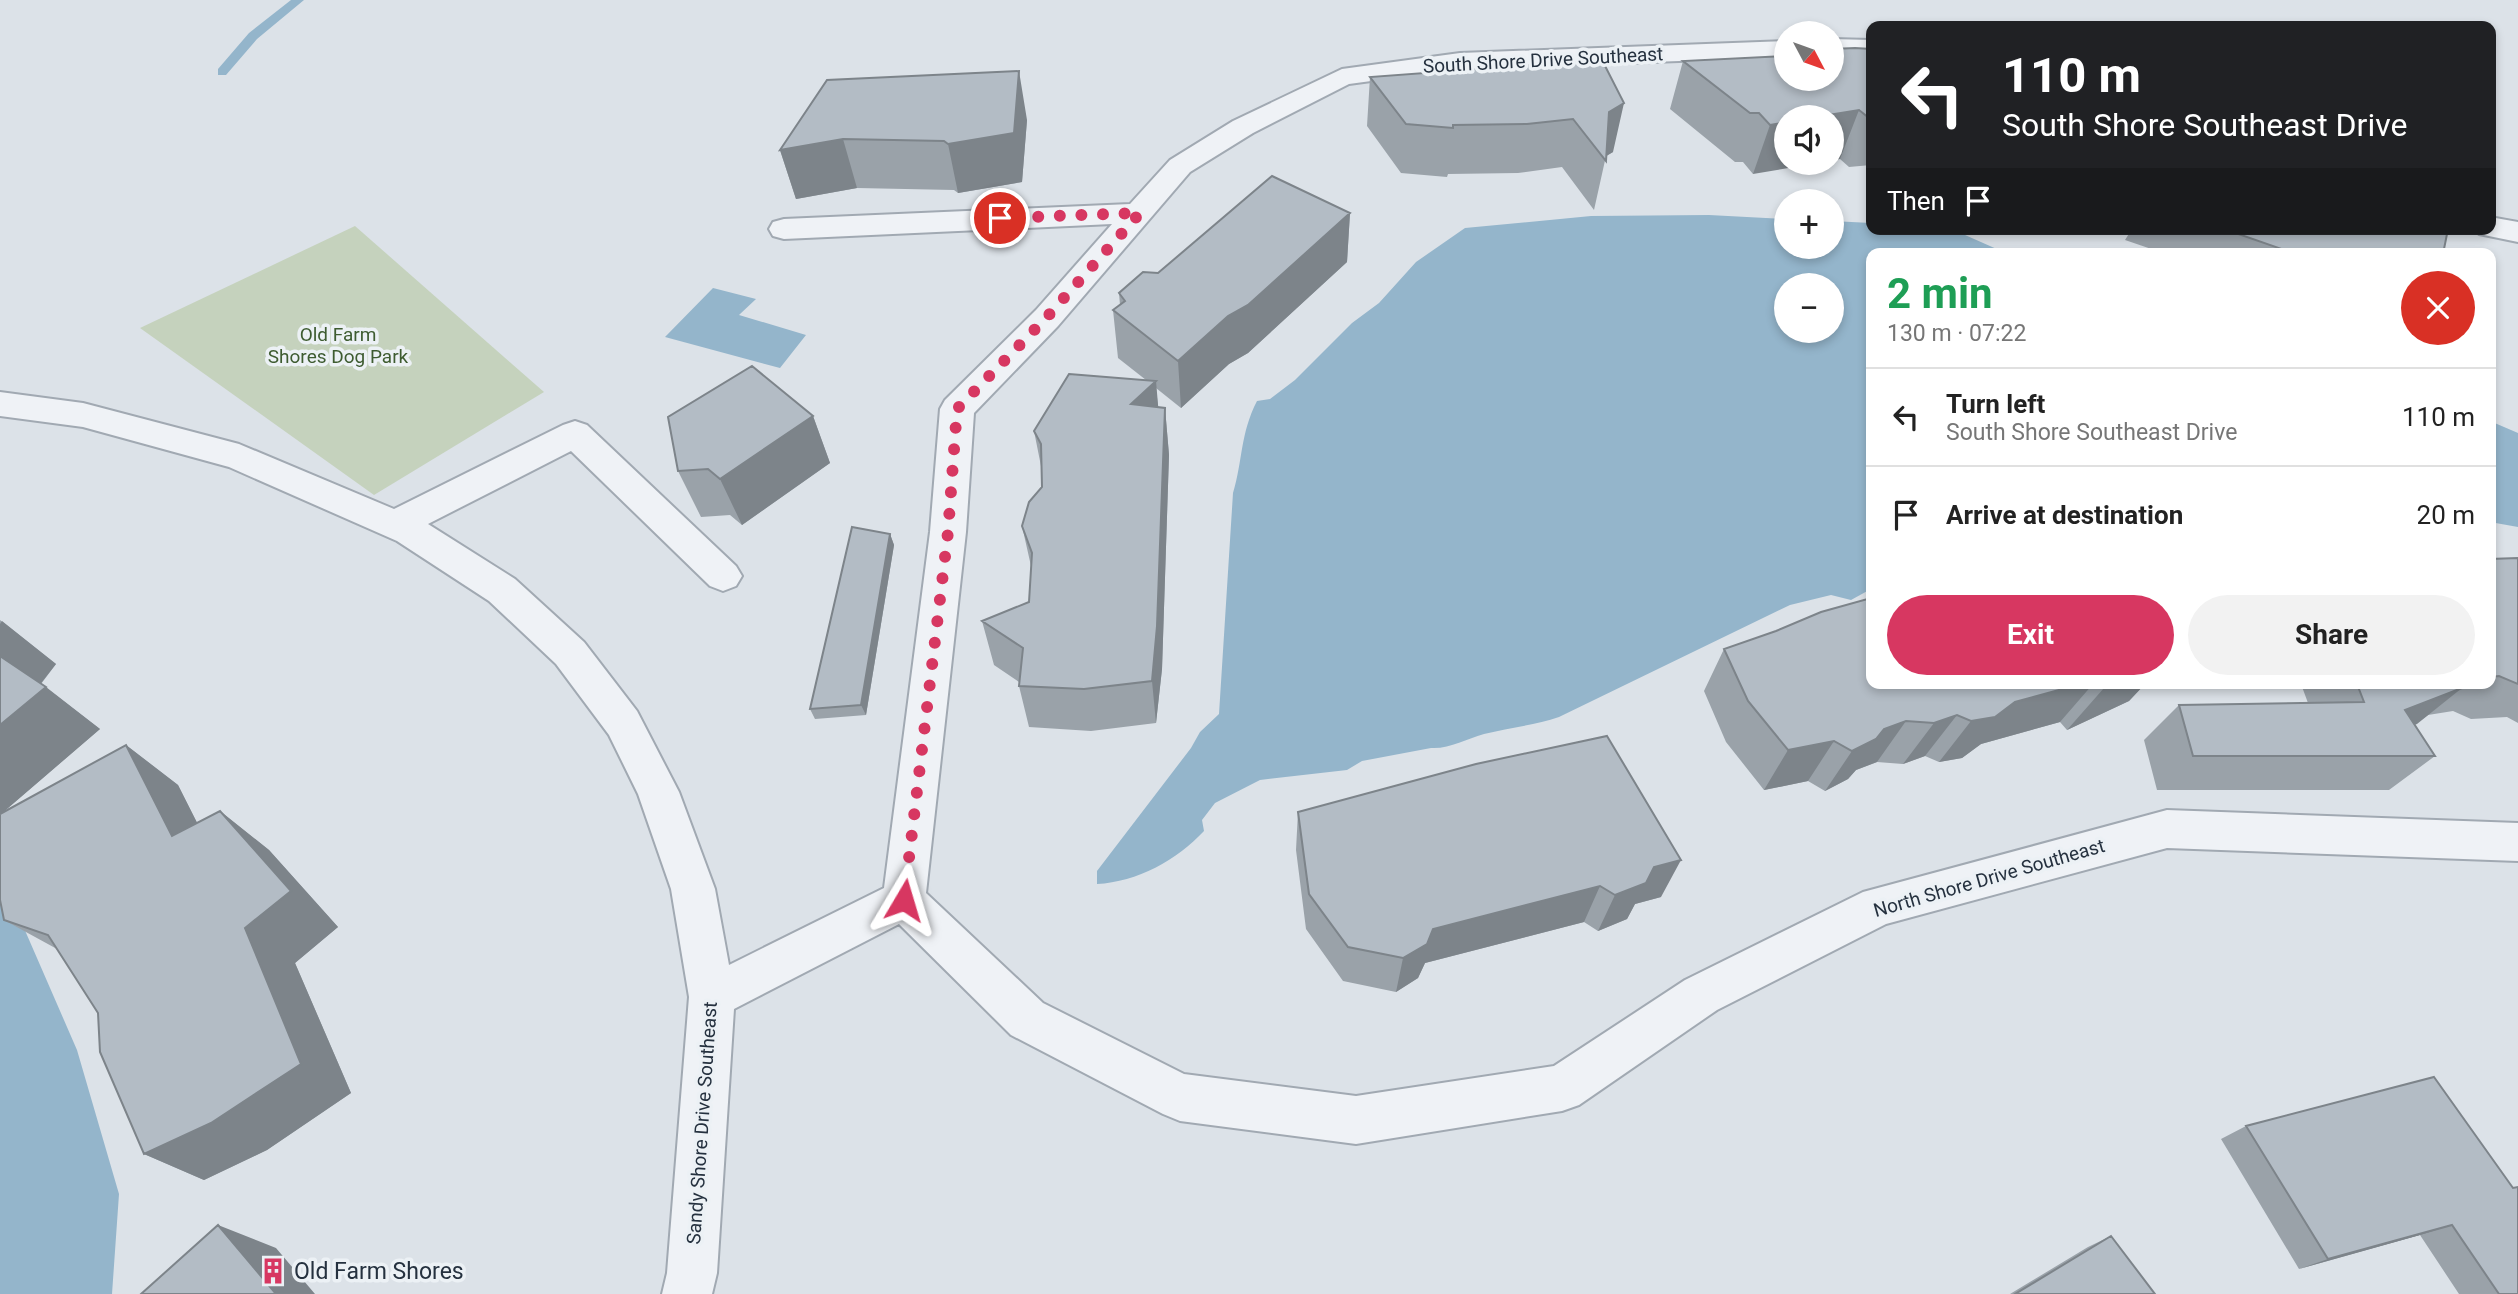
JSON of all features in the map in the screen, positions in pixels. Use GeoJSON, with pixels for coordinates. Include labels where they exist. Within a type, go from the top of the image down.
{"type":"FeatureCollection","features":[{"type":"Feature","properties":{"kind":"street"},"geometry":{"type":"LineString","coordinates":[[1844,47],[1866,48]]}},
{"type":"Feature","properties":{"kind":"street","name":"South Shore Drive Southeast"},"geometry":{"type":"LineString","coordinates":[[904,900],[948,532],[957,409],[1046,318],[1180,166],[1243,127],[1342,77],[1460,61],[1774,49]]}},
{"type":"Feature","properties":{"kind":"street"},"geometry":{"type":"LineString","coordinates":[[784,229],[1140,213]]}},
{"type":"Feature","properties":{"kind":"street"},"geometry":{"type":"LineString","coordinates":[[2496,228],[2518,232]]}},
{"type":"Feature","properties":{"kind":"street","name":"Sandy Shore Drive Southeast"},"geometry":{"type":"LineString","coordinates":[[0,404],[83,415],[239,457],[410,531],[502,590],[570,653],[623,723],[658,792],[693,889],[712,997],[692,1273],[687,1294]]}},
{"type":"Feature","properties":{"kind":"street"},"geometry":{"type":"LineString","coordinates":[[394,525],[575,434],[723,576]]}},
{"type":"Feature","properties":{"kind":"street","name":"North Shore Drive Southeast"},"geometry":{"type":"LineString","coordinates":[[904,900],[1027,1019],[1180,1097],[1356,1120],[1562,1088],[1701,996],[1878,906],[2167,829],[2518,842]]}},
{"type":"Feature","properties":{"kind":"street"},"geometry":{"type":"LineString","coordinates":[[712,997],[904,900]]}},
{"type":"Feature","properties":{"kind":"green space","name":"Old Farm Shores Dog Park"},"geometry":{"type":"Polygon","coordinates":[[[355,226],[544,392],[374,495],[140,328],[355,226]]]}},
{"type":"Feature","properties":{"kind":"water"},"geometry":{"type":"Polygon","coordinates":[[[1709,215],[1774,218],[1774,259],[1844,259],[1844,222],[1866,223],[1866,235],[1965,235],[1994,248],[1866,248],[1866,592],[1851,600],[1831,595],[1790,605],[1559,717],[1484,734],[1445,747],[1362,761],[1347,770],[1260,780],[1215,803],[1202,820],[1204,831],[1169,860],[1127,879],[1097,884],[1097,871],[1191,748],[1200,732],[1219,714],[1233,493],[1247,425],[1257,401],[1270,399],[1295,380],[1352,323],[1379,303],[1416,262],[1465,228],[1591,216],[1709,215]]]}},
{"type":"Feature","properties":{"kind":"water"},"geometry":{"type":"Polygon","coordinates":[[[713,288],[756,299],[739,315],[806,335],[780,368],[665,337],[713,288]]]}},
{"type":"Feature","properties":{"kind":"water"},"geometry":{"type":"Polygon","coordinates":[[[2496,424],[2518,433],[2518,527],[2496,523],[2496,424]]]}},
{"type":"Feature","properties":{"kind":"water"},"geometry":{"type":"Polygon","coordinates":[[[0,873],[77,1050],[119,1194],[112,1294],[0,1294],[0,873]]]}},
{"type":"Feature","properties":{"kind":"building"},"geometry":{"type":"Polygon","coordinates":[[[1844,48],[1866,49],[1866,116],[1859,110],[1844,112],[1844,105],[1774,105],[1774,124],[1770,125],[1759,113],[1750,113],[1683,61],[1774,57],[1774,91],[1844,91],[1844,48]]]}},
{"type":"Feature","properties":{"kind":"building"},"geometry":{"type":"Polygon","coordinates":[[[1602,60],[1624,103],[1609,112],[1606,161],[1573,119],[1527,124],[1453,125],[1453,128],[1406,124],[1370,77],[1602,60]]]}},
{"type":"Feature","properties":{"kind":"building"},"geometry":{"type":"Polygon","coordinates":[[[1019,71],[1014,133],[948,144],[944,141],[843,139],[780,150],[827,80],[1019,71]]]}},
{"type":"Feature","properties":{"kind":"building"},"geometry":{"type":"Polygon","coordinates":[[[1272,176],[1350,213],[1248,305],[1228,316],[1178,361],[1113,310],[1125,301],[1119,293],[1143,272],[1158,273],[1272,176]]]}},
{"type":"Feature","properties":{"kind":"building"},"geometry":{"type":"Polygon","coordinates":[[[2241,235],[2447,235],[2444,248],[2279,248],[2241,235]]]}},
{"type":"Feature","properties":{"kind":"building"},"geometry":{"type":"Polygon","coordinates":[[[752,366],[813,416],[720,479],[708,469],[678,471],[668,417],[752,366]]]}},
{"type":"Feature","properties":{"kind":"building"},"geometry":{"type":"Polygon","coordinates":[[[1069,374],[1156,381],[1131,404],[1165,408],[1157,626],[1152,681],[1084,689],[1019,686],[1023,648],[982,621],[1029,602],[1032,553],[1022,526],[1029,502],[1042,487],[1041,444],[1034,431],[1069,374]]]}},
{"type":"Feature","properties":{"kind":"building"},"geometry":{"type":"Polygon","coordinates":[[[852,527],[890,534],[861,705],[810,709],[852,527]]]}},
{"type":"Feature","properties":{"kind":"building"},"geometry":{"type":"Polygon","coordinates":[[[2518,558],[2518,684],[2496,676],[2496,559],[2518,558]]]}},
{"type":"Feature","properties":{"kind":"building"},"geometry":{"type":"Polygon","coordinates":[[[1866,599],[1866,689],[2063,689],[2015,702],[1995,717],[1971,721],[1957,715],[1934,723],[1906,721],[1884,729],[1876,739],[1852,751],[1834,741],[1788,750],[1748,701],[1724,649],[1821,612],[1866,599]]]}},
{"type":"Feature","properties":{"kind":"building"},"geometry":{"type":"Polygon","coordinates":[[[0,656],[46,687],[0,725],[0,656]]]}},
{"type":"Feature","properties":{"kind":"building"},"geometry":{"type":"Polygon","coordinates":[[[2359,689],[2459,689],[2405,710],[2435,756],[2193,756],[2179,705],[2364,702],[2359,689]]]}},
{"type":"Feature","properties":{"kind":"building"},"geometry":{"type":"Polygon","coordinates":[[[1607,736],[1681,860],[1654,867],[1646,883],[1615,895],[1600,886],[1433,929],[1427,944],[1403,958],[1348,947],[1309,894],[1298,812],[1476,764],[1607,736]]]}},
{"type":"Feature","properties":{"kind":"building"},"geometry":{"type":"Polygon","coordinates":[[[126,745],[172,836],[220,811],[291,891],[245,928],[301,1064],[211,1123],[144,1154],[100,1052],[98,1013],[48,935],[4,920],[0,900],[0,814],[126,745]]]}},
{"type":"Feature","properties":{"kind":"building"},"geometry":{"type":"Polygon","coordinates":[[[2434,1077],[2513,1188],[2518,1187],[2518,1294],[2499,1294],[2452,1225],[2328,1259],[2246,1126],[2434,1077]]]}},
{"type":"Feature","properties":{"kind":"building"},"geometry":{"type":"Polygon","coordinates":[[[218,1225],[276,1294],[141,1294],[218,1225]]]}},
{"type":"Feature","properties":{"kind":"building"},"geometry":{"type":"Polygon","coordinates":[[[2111,1236],[2155,1294],[2015,1294],[2111,1236]]]}},
{"type":"Feature","properties":{"kind":"waterway"},"geometry":{"type":"LineString","coordinates":[[222,72],[253,36],[298,0]]}},
{"type":"Feature","properties":{"kind":"place","name":"Old Farm Shores"},"geometry":{"type":"Point","coordinates":[273,1271]}},
{"type":"Feature","properties":{"kind":"route"},"geometry":{"type":"LineString","coordinates":[[904,900],[948,532],[957,409],[1046,318],[1140,213],[1000,218]]}}]}
